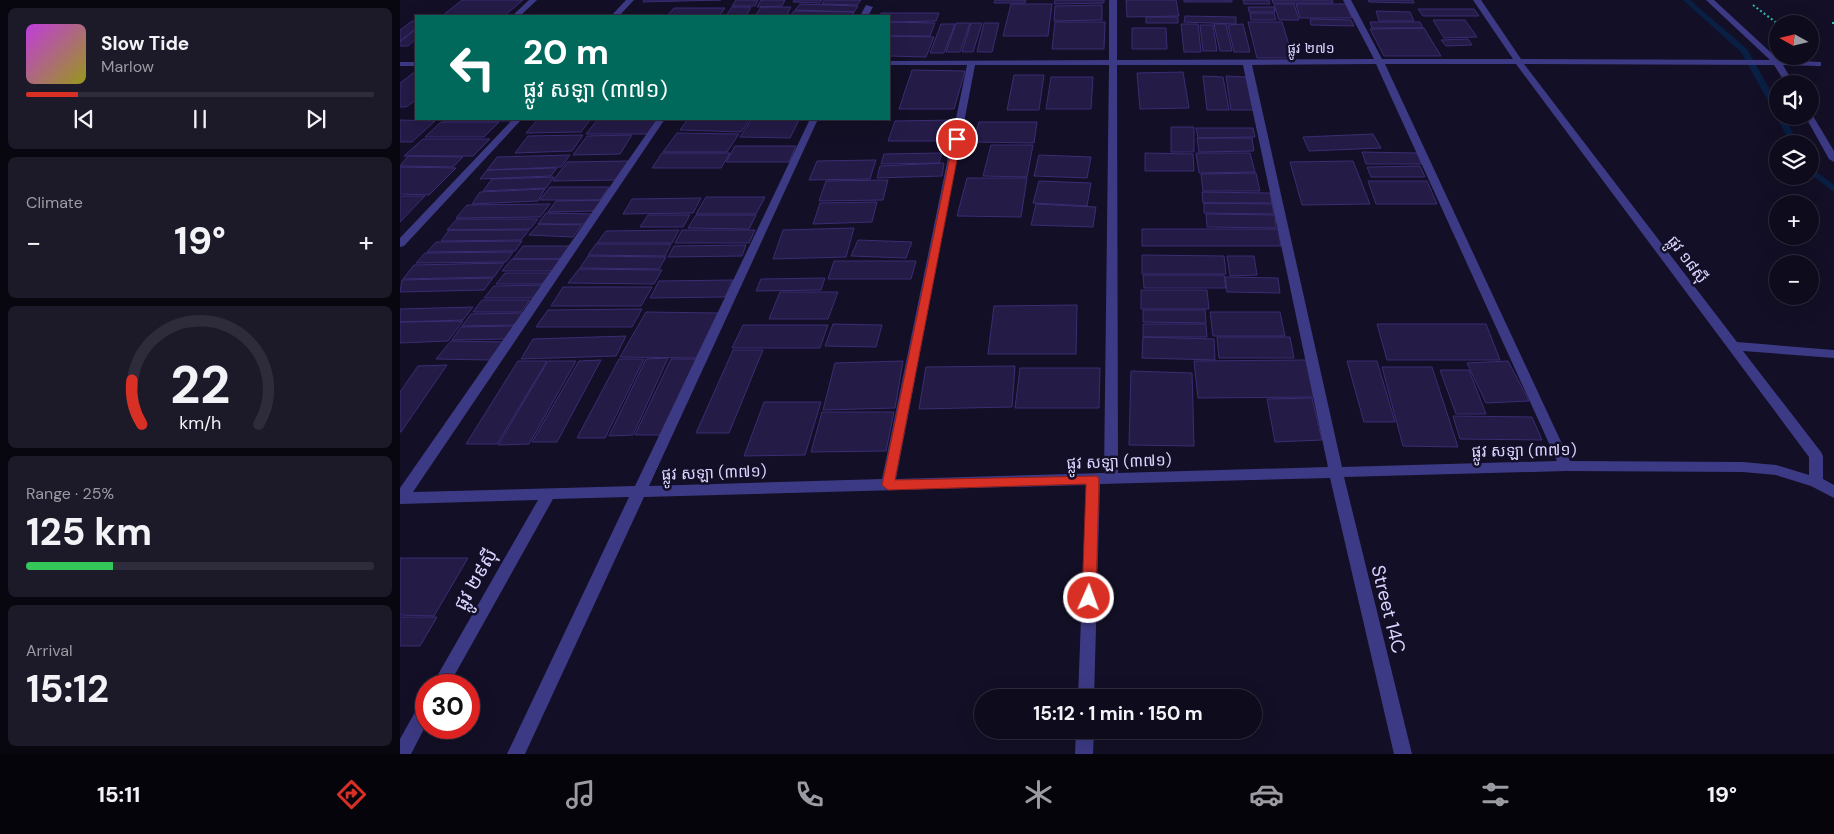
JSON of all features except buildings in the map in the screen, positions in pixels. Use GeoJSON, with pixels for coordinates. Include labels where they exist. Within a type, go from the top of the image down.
{"type":"FeatureCollection","features":[{"type":"Feature","properties":{"kind":"street"},"geometry":{"type":"LineString","coordinates":[[517,15],[533,0]]}},
{"type":"Feature","properties":{"kind":"street"},"geometry":{"type":"LineString","coordinates":[[616,15],[630,0]]}},
{"type":"Feature","properties":{"kind":"street"},"geometry":{"type":"LineString","coordinates":[[1111,479],[1113,0]]}},
{"type":"Feature","properties":{"kind":"street"},"geometry":{"type":"LineString","coordinates":[[1347,0],[1379,61],[1566,466]]}},
{"type":"Feature","properties":{"kind":"street","name":"ផ្លូវ ១៨ស៊ី"},"geometry":{"type":"LineString","coordinates":[[1477,0],[1518,61],[1816,456],[1816,482]]}},
{"type":"Feature","properties":{"kind":"street"},"geometry":{"type":"LineString","coordinates":[[1710,0],[1769,58]]}},
{"type":"Feature","properties":{"kind":"street"},"geometry":{"type":"LineString","coordinates":[[865,15],[869,7]]}},
{"type":"Feature","properties":{"kind":"street","name":"ផ្លូវ ២៧១"},"geometry":{"type":"LineString","coordinates":[[890,63],[1769,61]]}},
{"type":"Feature","properties":{"kind":"street"},"geometry":{"type":"LineString","coordinates":[[888,485],[972,62]]}},
{"type":"Feature","properties":{"kind":"street","name":"Street 14C"},"geometry":{"type":"LineString","coordinates":[[1248,62],[1336,472],[1403,754]]}},
{"type":"Feature","properties":{"kind":"street"},"geometry":{"type":"LineString","coordinates":[[402,65],[415,64]]}},
{"type":"Feature","properties":{"kind":"street"},"geometry":{"type":"LineString","coordinates":[[1775,65],[1783,75]]}},
{"type":"Feature","properties":{"kind":"street"},"geometry":{"type":"LineString","coordinates":[[400,244],[517,120]]}},
{"type":"Feature","properties":{"kind":"street"},"geometry":{"type":"LineString","coordinates":[[400,498],[660,120]]}},
{"type":"Feature","properties":{"kind":"street"},"geometry":{"type":"LineString","coordinates":[[516,754],[814,120]]}},
{"type":"Feature","properties":{"kind":"street"},"geometry":{"type":"LineString","coordinates":[[1814,125],[1834,159]]}},
{"type":"Feature","properties":{"kind":"street"},"geometry":{"type":"LineString","coordinates":[[1733,346],[1834,354]]}},
{"type":"Feature","properties":{"kind":"street","name":"ផ្លូវ សឡា (៣៧១)"},"geometry":{"type":"LineString","coordinates":[[400,498],[1566,466],[1743,467],[1776,470],[1816,482],[1834,492]]}},
{"type":"Feature","properties":{"kind":"street"},"geometry":{"type":"LineString","coordinates":[[1086,689],[1093,479]]}},
{"type":"Feature","properties":{"kind":"street","name":"ផ្លូវ ២៩ស៊ី"},"geometry":{"type":"LineString","coordinates":[[446,674],[548,494]]}},
{"type":"Feature","properties":{"kind":"street"},"geometry":{"type":"LineString","coordinates":[[401,754],[415,729]]}},
{"type":"Feature","properties":{"kind":"street"},"geometry":{"type":"LineString","coordinates":[[1084,739],[1084,754]]}},
{"type":"Feature","properties":{"kind":"path"},"geometry":{"type":"LineString","coordinates":[[1746,0],[1769,17]]}},
{"type":"Feature","properties":{"kind":"waterway"},"geometry":{"type":"LineString","coordinates":[[1686,0],[1744,51],[1769,96]]}},
{"type":"Feature","properties":{"kind":"waterway"},"geometry":{"type":"LineString","coordinates":[[1785,125],[1790,135]]}},
{"type":"Feature","properties":{"kind":"waterway"},"geometry":{"type":"LineString","coordinates":[[1819,177],[1834,189]]}},
{"type":"Feature","properties":{"kind":"route"},"geometry":{"type":"LineString","coordinates":[[957,139],[888,485],[1093,479],[1089,598]]}}]}
